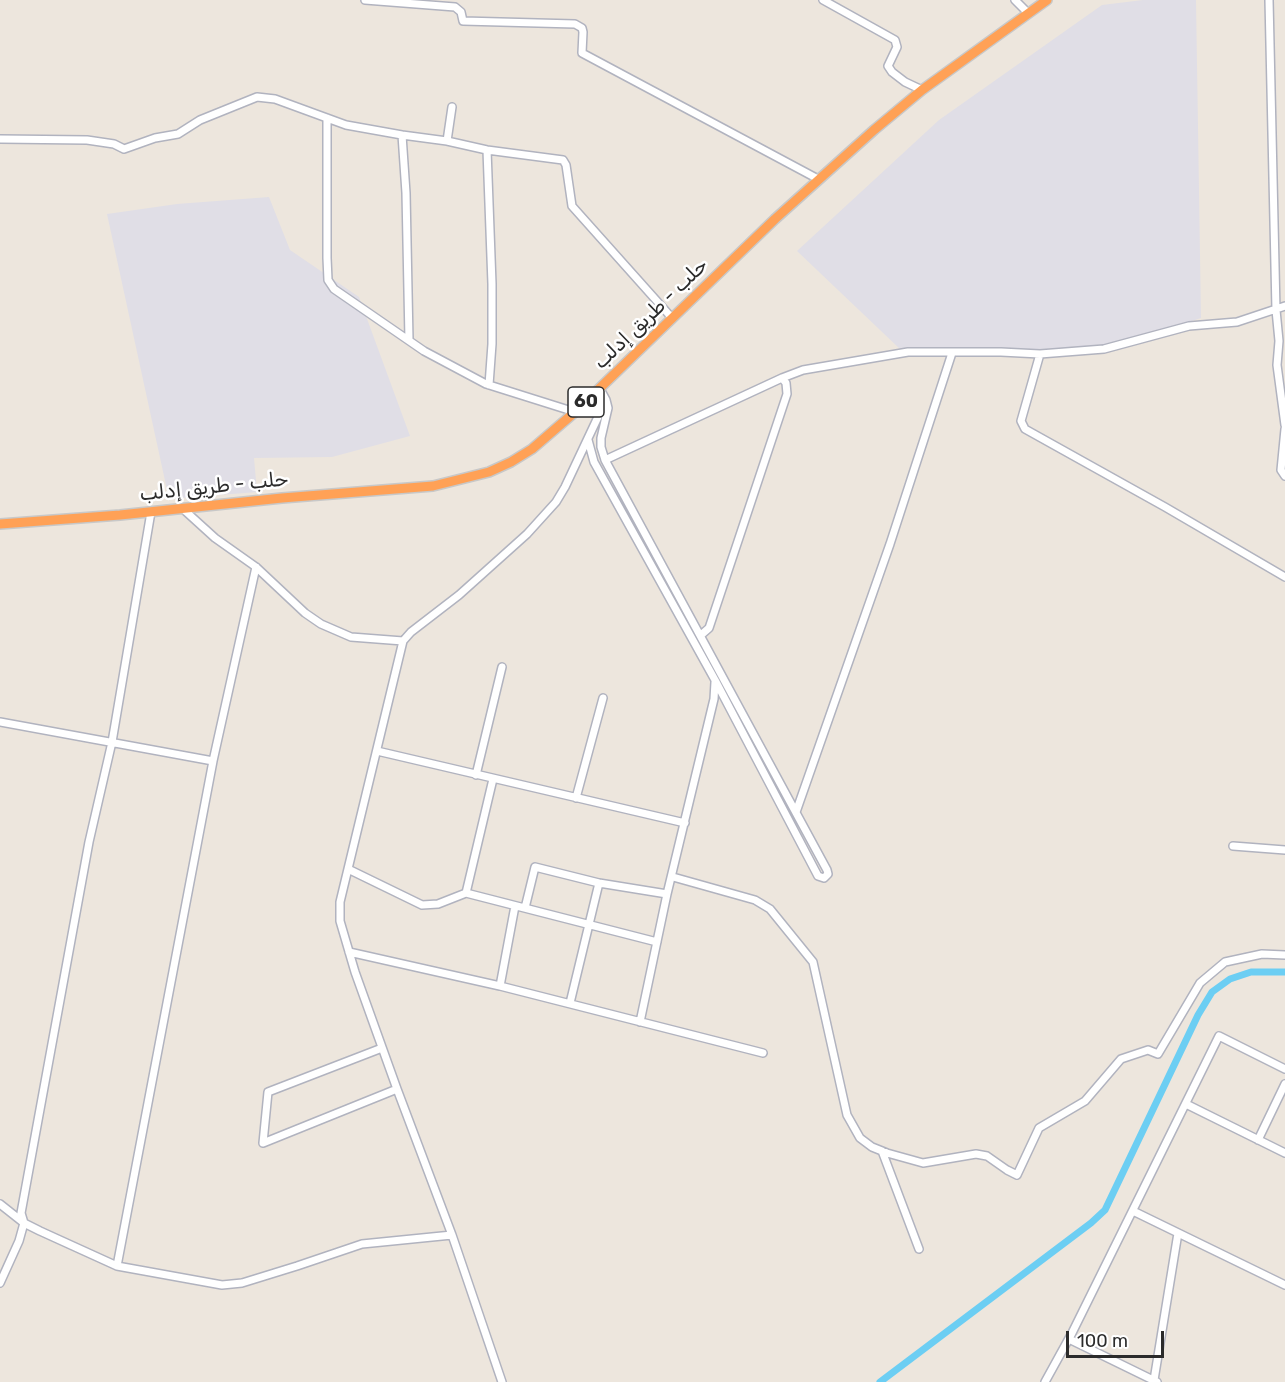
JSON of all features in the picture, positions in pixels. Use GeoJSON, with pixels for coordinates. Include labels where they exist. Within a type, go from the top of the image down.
{"type":"FeatureCollection","features":[{"type":"Feature","properties":{"kind":"highway","name":"حلب - طريق إدلب"},"geometry":{"type":"LineString","coordinates":[[0,524],[433,486],[489,472],[518,458],[532,449],[600,389],[818,179],[922,90],[1047,0]]}},
{"type":"Feature","properties":{"kind":"street"},"geometry":{"type":"LineString","coordinates":[[365,0],[455,7],[461,12],[463,21],[575,24],[582,28],[583,32],[582,53],[818,179]]}},
{"type":"Feature","properties":{"kind":"street"},"geometry":{"type":"LineString","coordinates":[[823,0],[895,40],[897,47],[888,66],[905,82],[922,90]]}},
{"type":"Feature","properties":{"kind":"street"},"geometry":{"type":"LineString","coordinates":[[1015,0],[1028,13]]}},
{"type":"Feature","properties":{"kind":"street"},"geometry":{"type":"LineString","coordinates":[[1269,0],[1276,310],[1279,341],[1277,364],[1285,425]]}},
{"type":"Feature","properties":{"kind":"street"},"geometry":{"type":"LineString","coordinates":[[0,139],[87,140],[114,144],[124,149],[155,138],[178,134],[200,120],[256,97],[275,99],[346,125],[447,141],[487,150],[562,160],[566,165],[572,206],[672,318]]}},
{"type":"Feature","properties":{"kind":"street"},"geometry":{"type":"LineString","coordinates":[[447,141],[452,106]]}},
{"type":"Feature","properties":{"kind":"street"},"geometry":{"type":"LineString","coordinates":[[327,118],[328,280],[334,289],[424,351],[489,385],[575,412]]}},
{"type":"Feature","properties":{"kind":"street"},"geometry":{"type":"LineString","coordinates":[[402,135],[406,193],[409,340]]}},
{"type":"Feature","properties":{"kind":"street"},"geometry":{"type":"LineString","coordinates":[[487,150],[492,296],[489,385]]}},
{"type":"Feature","properties":{"kind":"street"},"geometry":{"type":"LineString","coordinates":[[605,460],[803,370],[898,354],[1040,354],[1104,349],[1189,326],[1237,322],[1285,306]]}},
{"type":"Feature","properties":{"kind":"street"},"geometry":{"type":"LineString","coordinates":[[796,812],[890,544],[952,353]]}},
{"type":"Feature","properties":{"kind":"street"},"geometry":{"type":"LineString","coordinates":[[1040,354],[1021,421],[1025,429],[1285,577]]}},
{"type":"Feature","properties":{"kind":"street"},"geometry":{"type":"LineString","coordinates":[[701,634],[709,628],[787,394],[786,383],[782,378]]}},
{"type":"Feature","properties":{"kind":"street"},"geometry":{"type":"LineString","coordinates":[[588,440],[594,462],[715,680],[818,876],[824,878],[828,874],[827,870],[605,460],[601,447],[608,408],[600,389]]}},
{"type":"Feature","properties":{"kind":"street"},"geometry":{"type":"LineString","coordinates":[[502,1382],[452,1235],[382,1048],[349,952],[340,921],[340,903],[403,641],[411,632],[459,595],[542,519],[566,487],[606,400]]}},
{"type":"Feature","properties":{"kind":"street"},"geometry":{"type":"LineString","coordinates":[[1285,429],[1281,471],[1285,476]]}},
{"type":"Feature","properties":{"kind":"street"},"geometry":{"type":"LineString","coordinates":[[182,508],[215,538],[256,567],[304,612],[335,631],[351,637],[403,641]]}},
{"type":"Feature","properties":{"kind":"street"},"geometry":{"type":"LineString","coordinates":[[0,1283],[20,1241],[24,1223],[21,1213],[89,842],[112,742],[151,512]]}},
{"type":"Feature","properties":{"kind":"street"},"geometry":{"type":"LineString","coordinates":[[117,1266],[213,762],[256,567]]}},
{"type":"Feature","properties":{"kind":"street"},"geometry":{"type":"LineString","coordinates":[[640,1022],[667,894],[673,877],[714,699],[718,666]]}},
{"type":"Feature","properties":{"kind":"street"},"geometry":{"type":"LineString","coordinates":[[476,775],[502,667]]}},
{"type":"Feature","properties":{"kind":"street"},"geometry":{"type":"LineString","coordinates":[[576,798],[603,698]]}},
{"type":"Feature","properties":{"kind":"street"},"geometry":{"type":"LineString","coordinates":[[0,722],[213,762]]}},
{"type":"Feature","properties":{"kind":"street"},"geometry":{"type":"LineString","coordinates":[[377,751],[685,823]]}},
{"type":"Feature","properties":{"kind":"street"},"geometry":{"type":"LineString","coordinates":[[466,893],[494,779]]}},
{"type":"Feature","properties":{"kind":"street"},"geometry":{"type":"LineString","coordinates":[[1233,846],[1285,850]]}},
{"type":"Feature","properties":{"kind":"street"},"geometry":{"type":"LineString","coordinates":[[525,908],[535,867],[599,882],[667,894]]}},
{"type":"Feature","properties":{"kind":"street"},"geometry":{"type":"LineString","coordinates":[[348,869],[422,904],[438,904],[466,893],[657,942]]}},
{"type":"Feature","properties":{"kind":"street"},"geometry":{"type":"LineString","coordinates":[[673,877],[755,900],[770,909],[813,962],[847,1115],[860,1138],[882,1151],[923,1163],[976,1154],[987,1156],[1017,1175],[1039,1128],[1085,1101],[1121,1059],[1148,1050],[1158,1054],[1200,983],[1216,969],[1225,963],[1262,954],[1285,955]]}},
{"type":"Feature","properties":{"kind":"street"},"geometry":{"type":"LineString","coordinates":[[570,1003],[599,882]]}},
{"type":"Feature","properties":{"kind":"street"},"geometry":{"type":"LineString","coordinates":[[500,986],[515,906]]}},
{"type":"Feature","properties":{"kind":"street"},"geometry":{"type":"LineString","coordinates":[[349,952],[570,1003],[763,1053]]}},
{"type":"Feature","properties":{"kind":"street"},"geometry":{"type":"LineString","coordinates":[[1045,1382],[1219,1036],[1285,1069]]}},
{"type":"Feature","properties":{"kind":"street"},"geometry":{"type":"LineString","coordinates":[[382,1048],[268,1092],[263,1143],[397,1089]]}},
{"type":"Feature","properties":{"kind":"street"},"geometry":{"type":"LineString","coordinates":[[1258,1140],[1285,1083]]}},
{"type":"Feature","properties":{"kind":"street"},"geometry":{"type":"LineString","coordinates":[[1186,1104],[1285,1154]]}},
{"type":"Feature","properties":{"kind":"street"},"geometry":{"type":"LineString","coordinates":[[882,1151],[919,1249]]}},
{"type":"Feature","properties":{"kind":"street"},"geometry":{"type":"LineString","coordinates":[[0,1204],[24,1223],[117,1266],[222,1285],[275,1273],[362,1244],[452,1235]]}},
{"type":"Feature","properties":{"kind":"street"},"geometry":{"type":"LineString","coordinates":[[1133,1211],[1285,1286]]}},
{"type":"Feature","properties":{"kind":"street"},"geometry":{"type":"LineString","coordinates":[[1069,1338],[1155,1381],[1178,1233]]}},
{"type":"Feature","properties":{"kind":"shaded area"},"geometry":{"type":"Polygon","coordinates":[[[1143,0],[1196,0],[1201,318],[1098,351],[901,350],[797,251],[939,120],[1102,5],[1143,0]]]}},
{"type":"Feature","properties":{"kind":"shaded area"},"geometry":{"type":"Polygon","coordinates":[[[269,197],[290,250],[359,297],[410,436],[332,457],[254,458],[257,492],[169,499],[107,214],[177,204],[269,197]]]}},
{"type":"Feature","properties":{"kind":"waterway"},"geometry":{"type":"LineString","coordinates":[[880,1382],[1091,1223],[1105,1210],[1198,1015],[1212,992],[1230,979],[1251,972],[1285,972]]}}]}
